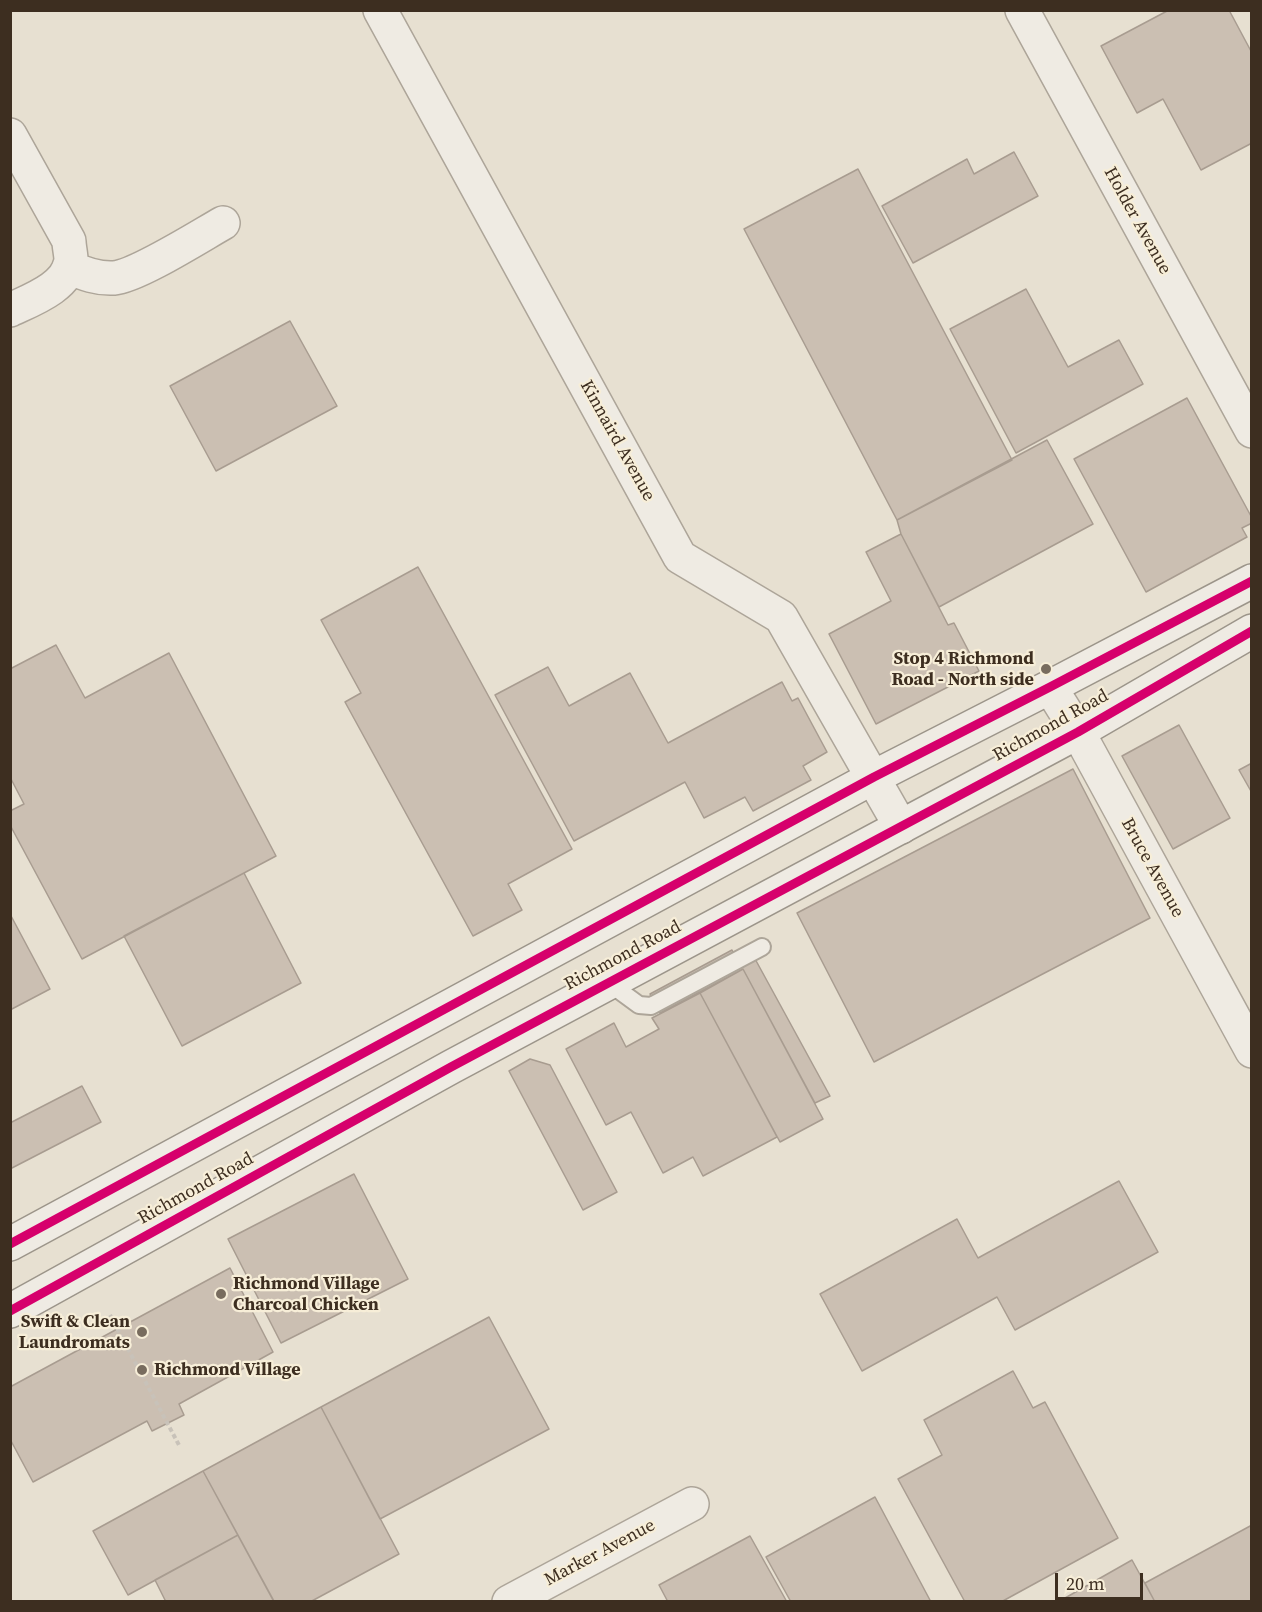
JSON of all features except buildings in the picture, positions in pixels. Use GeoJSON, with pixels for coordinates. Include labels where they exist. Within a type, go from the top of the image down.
{"type":"FeatureCollection","features":[{"type":"Feature","properties":{"kind":"main road","name":"Kinnaird Avenue"},"geometry":{"type":"LineString","coordinates":[[380,10],[680,557],[781,617],[902,827]]}},
{"type":"Feature","properties":{"kind":"main road","name":"Holder Avenue"},"geometry":{"type":"LineString","coordinates":[[1022,10],[1251,431]]}},
{"type":"Feature","properties":{"kind":"main road"},"geometry":{"type":"LineString","coordinates":[[10,135],[69,241],[71,258],[65,276],[50,290],[10,310]]}},
{"type":"Feature","properties":{"kind":"main road"},"geometry":{"type":"LineString","coordinates":[[69,267],[95,276],[117,278],[138,270],[224,223]]}},
{"type":"Feature","properties":{"kind":"main road","name":"Richmond Road"},"geometry":{"type":"LineString","coordinates":[[10,1244],[874,777],[1251,581]]}},
{"type":"Feature","properties":{"kind":"main road","name":"Richmond Road"},"geometry":{"type":"LineString","coordinates":[[10,1311],[442,1072],[1078,732],[1251,631]]}},
{"type":"Feature","properties":{"kind":"main road","name":"Bruce Avenue"},"geometry":{"type":"LineString","coordinates":[[1050,687],[1078,732],[1251,1051]]}},
{"type":"Feature","properties":{"kind":"main road","name":"Marker Avenue"},"geometry":{"type":"LineString","coordinates":[[508,1602],[692,1504]]}},
{"type":"Feature","properties":{"kind":"lane"},"geometry":{"type":"LineString","coordinates":[[609,983],[639,1005],[651,1006],[762,947]]}},
{"type":"Feature","properties":{"kind":"path"},"geometry":{"type":"LineString","coordinates":[[110,1315],[180,1448]]}},
{"type":"Feature","properties":{"kind":"cycle path"},"geometry":{"type":"LineString","coordinates":[[10,1244],[874,777],[1252,581]]}},
{"type":"Feature","properties":{"kind":"cycle path"},"geometry":{"type":"LineString","coordinates":[[10,1311],[451,1067],[1078,732],[1252,631]]}},
{"type":"Feature","properties":{"kind":"place","name":"Stop 4 Richmond Road - North side"},"geometry":{"type":"Point","coordinates":[1046,669]}},
{"type":"Feature","properties":{"kind":"place","name":"Richmond Village Charcoal Chicken"},"geometry":{"type":"Point","coordinates":[221,1294]}},
{"type":"Feature","properties":{"kind":"place","name":"Swift & Clean Laundromats"},"geometry":{"type":"Point","coordinates":[142,1332]}},
{"type":"Feature","properties":{"kind":"place","name":"Richmond Village"},"geometry":{"type":"Point","coordinates":[142,1370]}}]}
